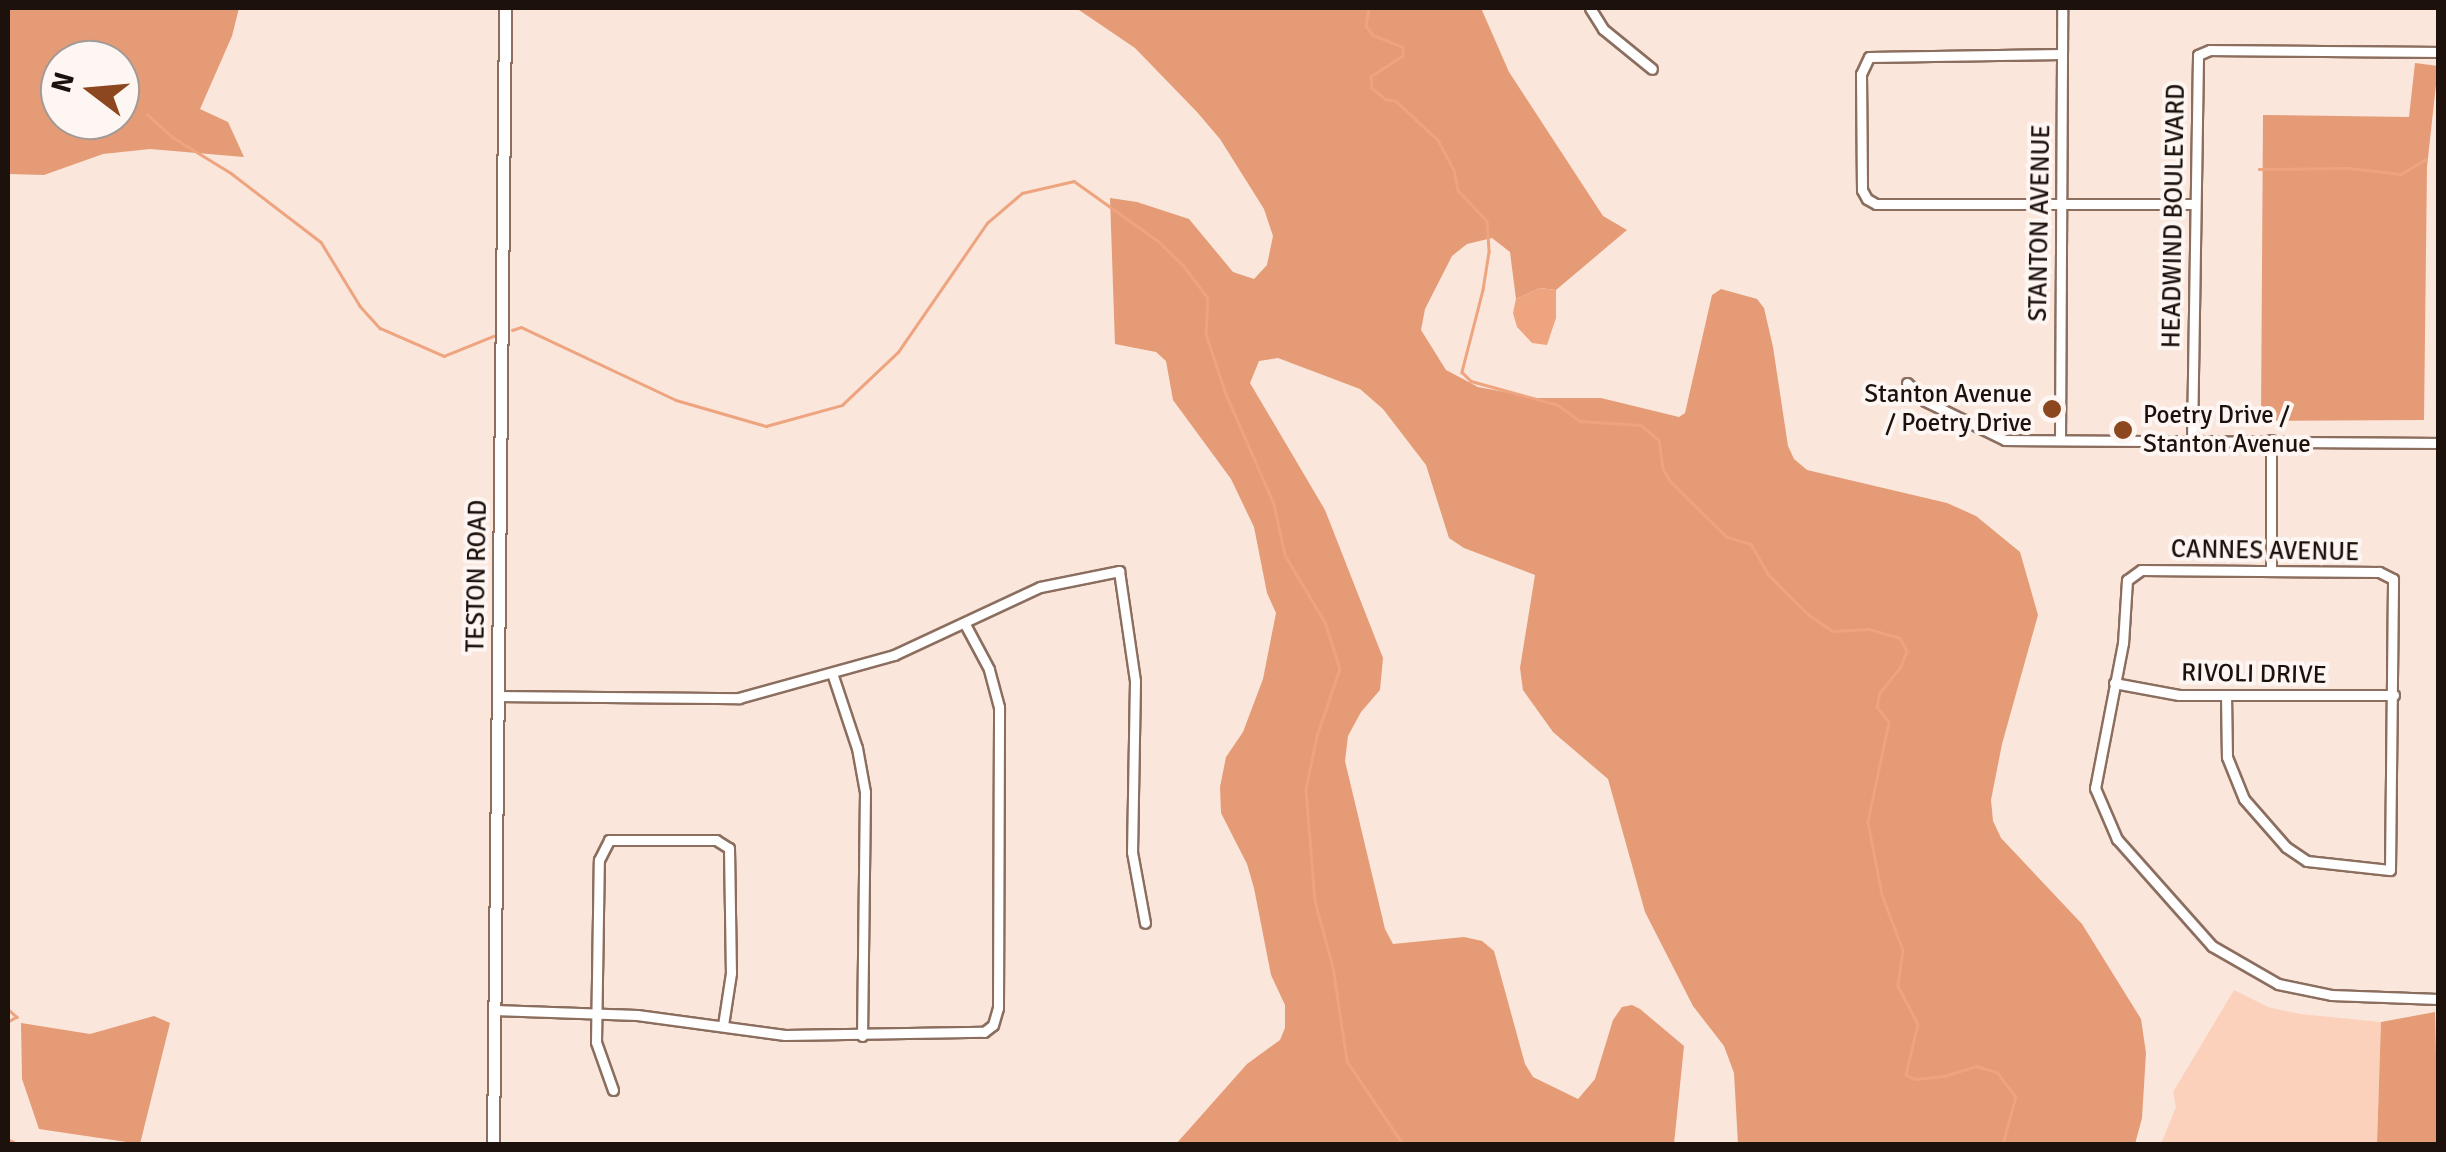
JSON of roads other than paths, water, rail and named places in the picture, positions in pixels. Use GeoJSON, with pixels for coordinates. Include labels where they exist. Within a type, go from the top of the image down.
{"type":"FeatureCollection","features":[{"type":"Feature","properties":{"kind":"street","name":"TESTON ROAD"},"geometry":{"type":"LineString","coordinates":[[493,1144],[505,8]]}},
{"type":"Feature","properties":{"kind":"street"},"geometry":{"type":"LineString","coordinates":[[1590,8],[1603,29],[1652,69]]}},
{"type":"Feature","properties":{"kind":"street","name":"STANTON AVENUE"},"geometry":{"type":"LineString","coordinates":[[2060,440],[2062,8]]}},
{"type":"Feature","properties":{"kind":"street","name":"HEADWIND BOULEVARD"},"geometry":{"type":"LineString","coordinates":[[2192,439],[2198,55],[2210,50],[2438,52]]}},
{"type":"Feature","properties":{"kind":"street"},"geometry":{"type":"LineString","coordinates":[[2062,54],[1881,53],[1868,57],[1861,74],[1862,190],[1867,199],[1876,204],[2194,204]]}},
{"type":"Feature","properties":{"kind":"street"},"geometry":{"type":"LineString","coordinates":[[1907,383],[1925,402],[1986,434],[2021,442],[2192,439],[2438,443]]}},
{"type":"Feature","properties":{"kind":"street"},"geometry":{"type":"LineString","coordinates":[[2271,440],[2271,570]]}},
{"type":"Feature","properties":{"kind":"street","name":"CANNES AVENUE"},"geometry":{"type":"LineString","coordinates":[[2394,695],[2393,579],[2379,572],[2141,570],[2127,580],[2123,643],[2095,788],[2117,840],[2212,946],[2278,984],[2331,994],[2438,998]]}},
{"type":"Feature","properties":{"kind":"street"},"geometry":{"type":"LineString","coordinates":[[498,696],[724,700],[894,656],[1040,587],[1119,571],[1135,681],[1132,852],[1144,922]]}},
{"type":"Feature","properties":{"kind":"street"},"geometry":{"type":"LineString","coordinates":[[494,1010],[600,1012],[776,1034],[862,1036],[976,1034],[997,1017],[999,707],[989,669],[965,624]]}},
{"type":"Feature","properties":{"kind":"street"},"geometry":{"type":"LineString","coordinates":[[832,674],[857,748],[865,792],[862,1036]]}},
{"type":"Feature","properties":{"kind":"street","name":"RIVOLI DRIVE"},"geometry":{"type":"LineString","coordinates":[[2114,683],[2178,694],[2394,695]]}},
{"type":"Feature","properties":{"kind":"street"},"geometry":{"type":"LineString","coordinates":[[2226,695],[2227,757],[2244,799],[2286,847],[2321,864],[2390,870],[2394,695]]}},
{"type":"Feature","properties":{"kind":"street"},"geometry":{"type":"LineString","coordinates":[[614,1090],[597,1054],[599,860],[604,846],[616,838],[716,840],[732,856],[731,973],[723,1025]]}},
{"type":"Feature","properties":{"kind":"waterway"},"geometry":{"type":"LineString","coordinates":[[1369,8],[1366,26],[1373,35],[1403,47],[1403,56],[1371,77],[1372,88],[1385,99],[1396,101],[1438,140],[1454,170],[1458,190],[1487,221],[1489,252],[1483,290],[1462,372],[1471,381],[1558,405],[1580,421],[1641,425],[1659,440],[1663,469],[1671,482],[1727,537],[1751,544],[1768,574],[1809,615],[1833,631],[1869,629],[1900,638],[1907,651],[1901,667],[1880,693],[1877,707],[1889,722],[1868,822],[1882,895],[1903,950],[1898,986],[1918,1024],[1906,1075],[1916,1079],[1944,1076],[1976,1066],[1997,1072],[2016,1097],[2003,1144]]}},
{"type":"Feature","properties":{"kind":"waterway"},"geometry":{"type":"LineString","coordinates":[[147,114],[174,138],[231,173],[321,242],[360,306],[380,328],[444,356],[493,336]]}},
{"type":"Feature","properties":{"kind":"waterway"},"geometry":{"type":"LineString","coordinates":[[2259,169],[2349,168],[2401,174],[2426,159]]}},
{"type":"Feature","properties":{"kind":"waterway"},"geometry":{"type":"LineString","coordinates":[[512,330],[521,327],[676,400],[766,426],[842,405],[898,352],[987,223],[1022,193],[1074,181],[1158,241],[1208,298],[1206,334],[1226,394],[1274,504],[1285,555],[1325,622],[1340,669],[1317,736],[1306,789],[1315,901],[1333,967],[1347,1061],[1403,1144]]}},
{"type":"Feature","properties":{"kind":"waterway"},"geometry":{"type":"LineString","coordinates":[[8,1009],[17,1017],[8,1022]]}},
{"type":"Feature","properties":{"kind":"waterway"},"geometry":{"type":"LineString","coordinates":[[8,1139],[17,1144]]}},
{"type":"Feature","properties":{"kind":"place","name":"Stanton Avenue / Poetry Drive"},"geometry":{"type":"Point","coordinates":[2052,409]}},
{"type":"Feature","properties":{"kind":"place","name":"Poetry Drive / Stanton Avenue"},"geometry":{"type":"Point","coordinates":[2123,430]}}]}
